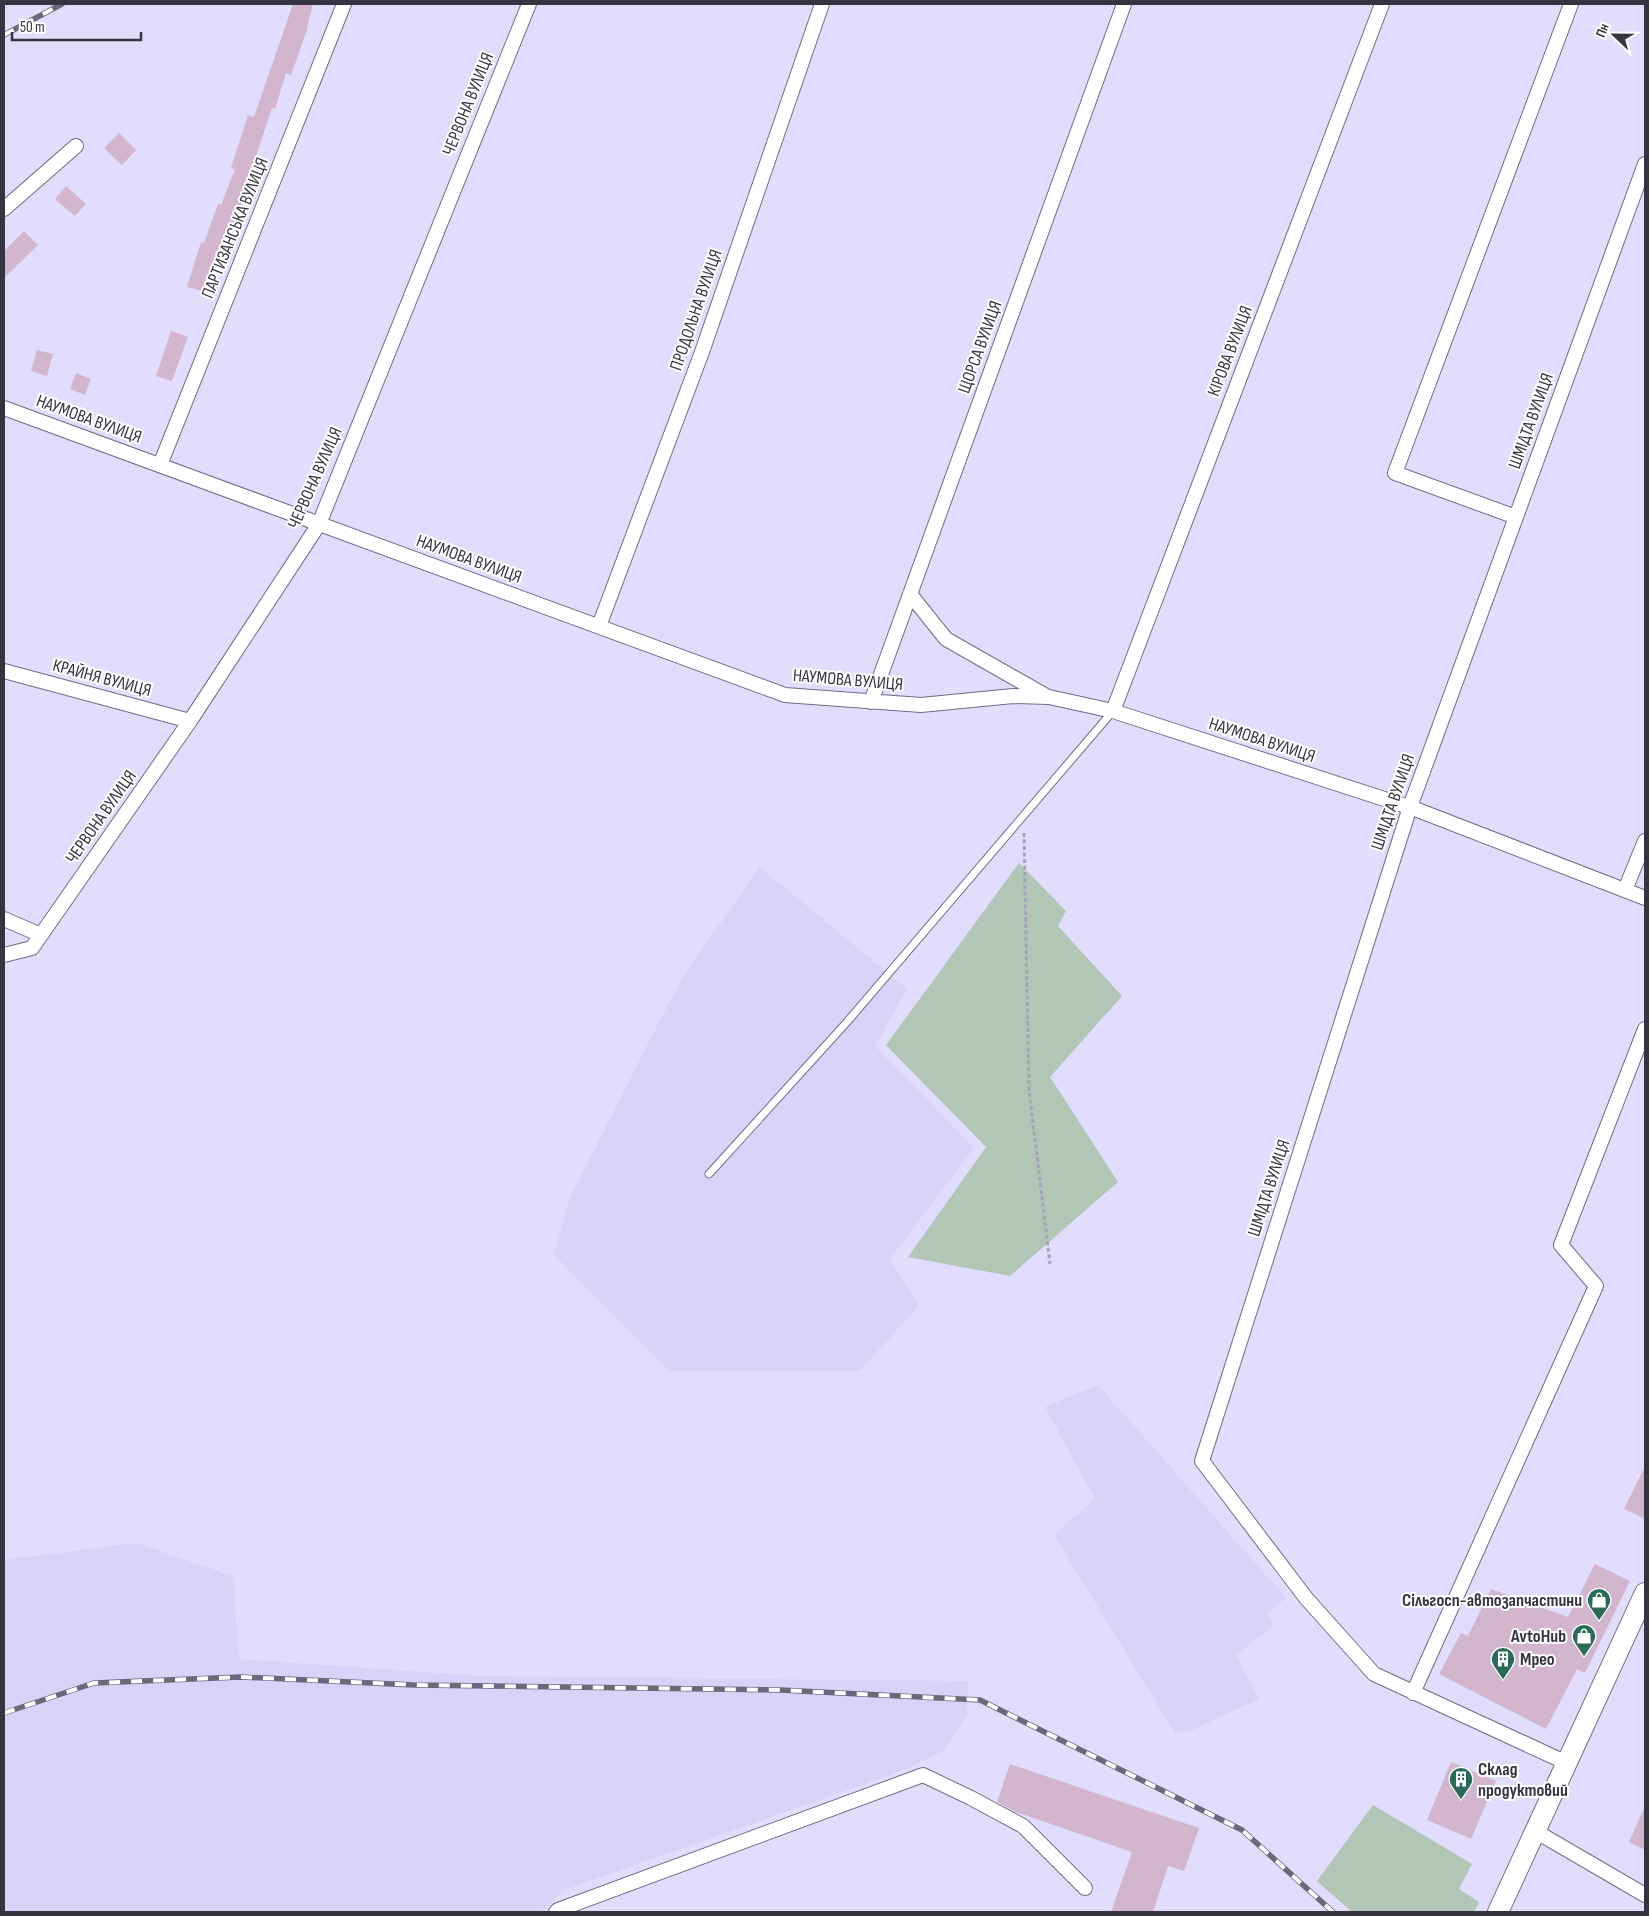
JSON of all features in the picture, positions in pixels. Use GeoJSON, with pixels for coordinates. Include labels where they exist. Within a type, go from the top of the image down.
{"type":"FeatureCollection","features":[{"type":"Feature","properties":{"kind":"street","name":"ПАРТИЗАНСЬКА ВУЛИЦЯ"},"geometry":{"type":"LineString","coordinates":[[160,465],[344,4]]}},
{"type":"Feature","properties":{"kind":"street","name":"ЧЕРВОНА ВУЛИЦЯ"},"geometry":{"type":"LineString","coordinates":[[4,955],[32,948],[190,721],[319,524],[529,4]]}},
{"type":"Feature","properties":{"kind":"street","name":"ПРОДОЛЬНА ВУЛИЦЯ"},"geometry":{"type":"LineString","coordinates":[[599,626],[702,352],[822,4]]}},
{"type":"Feature","properties":{"kind":"street","name":"ЩОРСА ВУЛИЦЯ"},"geometry":{"type":"LineString","coordinates":[[871,702],[1124,4]]}},
{"type":"Feature","properties":{"kind":"street","name":"КІРОВА ВУЛИЦЯ"},"geometry":{"type":"LineString","coordinates":[[1113,711],[1382,4]]}},
{"type":"Feature","properties":{"kind":"street"},"geometry":{"type":"LineString","coordinates":[[1516,517],[1395,473],[1571,4]]}},
{"type":"Feature","properties":{"kind":"street"},"geometry":{"type":"LineString","coordinates":[[4,209],[76,146]]}},
{"type":"Feature","properties":{"kind":"street","name":"ШМІДТА ВУЛИЦЯ"},"geometry":{"type":"LineString","coordinates":[[1414,1693],[1374,1674],[1306,1598],[1202,1461],[1410,808],[1645,164]]}},
{"type":"Feature","properties":{"kind":"street","name":"НАУМОВА ВУЛИЦЯ"},"geometry":{"type":"LineString","coordinates":[[4,408],[785,695],[921,705],[1013,696],[1049,698],[1113,711],[1410,808],[1645,898]]}},
{"type":"Feature","properties":{"kind":"street"},"geometry":{"type":"LineString","coordinates":[[910,594],[946,638],[1049,698]]}},
{"type":"Feature","properties":{"kind":"street","name":"КРАЙНЯ ВУЛИЦЯ"},"geometry":{"type":"LineString","coordinates":[[4,672],[190,721]]}},
{"type":"Feature","properties":{"kind":"street"},"geometry":{"type":"LineString","coordinates":[[1625,890],[1645,841]]}},
{"type":"Feature","properties":{"kind":"street"},"geometry":{"type":"LineString","coordinates":[[4,919],[41,935]]}},
{"type":"Feature","properties":{"kind":"street"},"geometry":{"type":"LineString","coordinates":[[1567,1764],[1414,1693],[1596,1286],[1562,1245],[1645,1029]]}},
{"type":"Feature","properties":{"kind":"street"},"geometry":{"type":"LineString","coordinates":[[1498,1912],[1645,1594]]}},
{"type":"Feature","properties":{"kind":"street"},"geometry":{"type":"LineString","coordinates":[[556,1912],[923,1775],[1023,1826],[1085,1888]]}},
{"type":"Feature","properties":{"kind":"street"},"geometry":{"type":"LineString","coordinates":[[1535,1832],[1645,1894]]}},
{"type":"Feature","properties":{"kind":"lane"},"geometry":{"type":"LineString","coordinates":[[709,1174],[847,1022],[1113,711]]}},
{"type":"Feature","properties":{"kind":"path"},"geometry":{"type":"LineString","coordinates":[[1024,815],[1029,1090],[1050,1264]]}},
{"type":"Feature","properties":{"kind":"shaded area"},"geometry":{"type":"Polygon","coordinates":[[[760,867],[907,989],[875,1046],[974,1148],[890,1259],[919,1305],[860,1371],[669,1371],[554,1255],[570,1198],[662,1016],[686,972],[760,867]]]}},
{"type":"Feature","properties":{"kind":"shaded area"},"geometry":{"type":"Polygon","coordinates":[[[1098,1385],[1286,1598],[1267,1613],[1274,1625],[1236,1655],[1259,1699],[1188,1732],[1175,1733],[1054,1535],[1095,1499],[1045,1407],[1098,1385]]]}},
{"type":"Feature","properties":{"kind":"shaded area"},"geometry":{"type":"Polygon","coordinates":[[[136,1543],[233,1576],[239,1659],[480,1676],[968,1681],[967,1715],[943,1751],[904,1770],[564,1890],[542,1912],[4,1912],[4,1560],[136,1543]]]}},
{"type":"Feature","properties":{"kind":"green space"},"geometry":{"type":"Polygon","coordinates":[[[1019,863],[1066,911],[1058,926],[1122,996],[1050,1077],[1118,1182],[1010,1276],[908,1257],[986,1147],[886,1045],[1019,863]]]}},
{"type":"Feature","properties":{"kind":"green space"},"geometry":{"type":"Polygon","coordinates":[[[1373,1805],[1472,1864],[1459,1889],[1479,1902],[1474,1912],[1352,1912],[1317,1881],[1373,1805]]]}},
{"type":"Feature","properties":{"kind":"building"},"geometry":{"type":"Polygon","coordinates":[[[293,4],[313,4],[308,27],[291,75],[286,73],[275,109],[272,108],[247,184],[249,185],[232,229],[229,228],[217,264],[214,263],[206,292],[187,287],[201,242],[204,243],[218,204],[221,205],[235,169],[231,168],[248,115],[254,117],[293,4]]]}},
{"type":"Feature","properties":{"kind":"building"},"geometry":{"type":"Polygon","coordinates":[[[119,133],[136,150],[122,165],[104,148],[119,133]]]}},
{"type":"Feature","properties":{"kind":"building"},"geometry":{"type":"Polygon","coordinates":[[[66,186],[86,204],[75,216],[55,199],[66,186]]]}},
{"type":"Feature","properties":{"kind":"building"},"geometry":{"type":"Polygon","coordinates":[[[24,231],[38,245],[4,278],[4,251],[24,231]]]}},
{"type":"Feature","properties":{"kind":"building"},"geometry":{"type":"Polygon","coordinates":[[[171,331],[188,337],[172,381],[156,376],[171,331]]]}},
{"type":"Feature","properties":{"kind":"building"},"geometry":{"type":"Polygon","coordinates":[[[37,350],[53,354],[47,376],[31,371],[37,350]]]}},
{"type":"Feature","properties":{"kind":"building"},"geometry":{"type":"Polygon","coordinates":[[[76,373],[91,379],[85,395],[70,389],[76,373]]]}},
{"type":"Feature","properties":{"kind":"building"},"geometry":{"type":"Polygon","coordinates":[[[1645,1466],[1645,1519],[1624,1509],[1645,1466]]]}},
{"type":"Feature","properties":{"kind":"building"},"geometry":{"type":"Polygon","coordinates":[[[1595,1564],[1630,1581],[1585,1673],[1577,1669],[1546,1729],[1439,1674],[1461,1633],[1468,1636],[1491,1589],[1568,1617],[1595,1564]]]}},
{"type":"Feature","properties":{"kind":"building","name":"Склад продуктовий"},"geometry":{"type":"Polygon","coordinates":[[[1451,1762],[1496,1781],[1471,1839],[1427,1820],[1451,1762]]]}},
{"type":"Feature","properties":{"kind":"building"},"geometry":{"type":"Polygon","coordinates":[[[1010,1764],[1199,1828],[1184,1871],[1168,1866],[1153,1912],[1111,1912],[1132,1852],[1016,1812],[997,1802],[1010,1764]]]}},
{"type":"Feature","properties":{"kind":"building"},"geometry":{"type":"Polygon","coordinates":[[[1645,1806],[1645,1850],[1629,1842],[1645,1806]]]}},
{"type":"Feature","properties":{"kind":"railway"},"geometry":{"type":"LineString","coordinates":[[4,35],[62,4]]}},
{"type":"Feature","properties":{"kind":"railway"},"geometry":{"type":"LineString","coordinates":[[4,1713],[94,1683],[241,1677],[414,1685],[780,1690],[980,1700],[1242,1830],[1333,1912]]}},
{"type":"Feature","properties":{"kind":"place","name":"Сільгосп-автозапчастини"},"geometry":{"type":"Point","coordinates":[1599,1621]}},
{"type":"Feature","properties":{"kind":"place","name":"AvtoHub"},"geometry":{"type":"Point","coordinates":[1584,1657]}},
{"type":"Feature","properties":{"kind":"place","name":"Мрео"},"geometry":{"type":"Point","coordinates":[1503,1680]}},
{"type":"Feature","properties":{"kind":"place","name":"Склад продуктовий"},"geometry":{"type":"Point","coordinates":[1461,1800]}}]}
